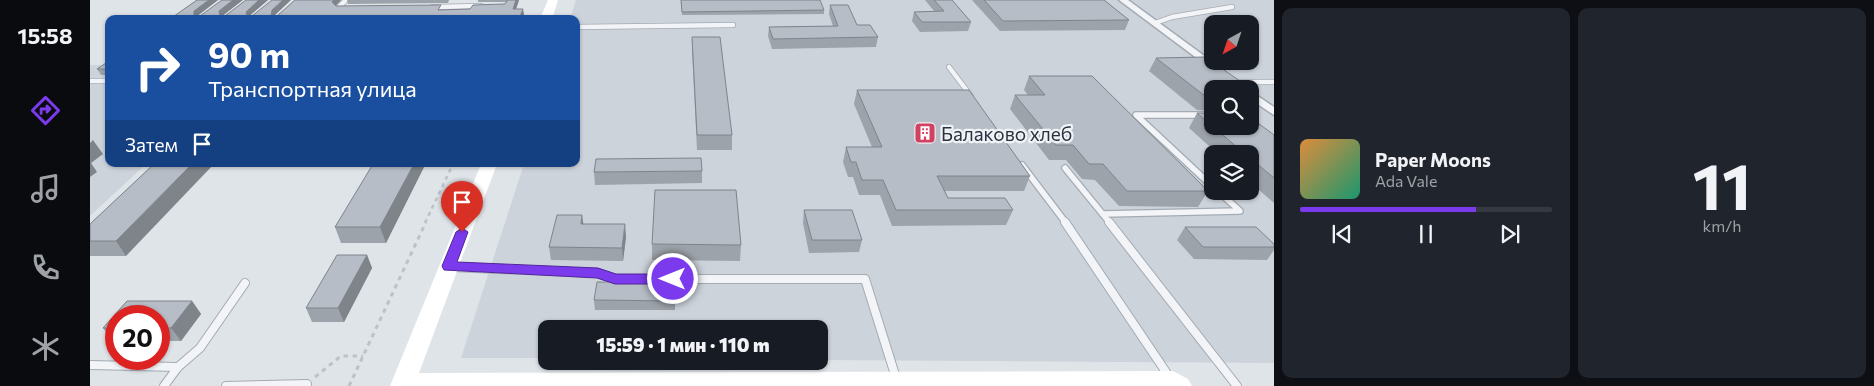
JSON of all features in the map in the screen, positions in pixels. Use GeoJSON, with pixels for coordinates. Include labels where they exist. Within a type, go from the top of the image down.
{"type":"FeatureCollection","features":[{"type":"Feature","properties":{"kind":"main road"},"geometry":{"type":"LineString","coordinates":[[547,15],[553,0]]}},
{"type":"Feature","properties":{"kind":"main road"},"geometry":{"type":"LineString","coordinates":[[488,167],[402,385],[897,381],[1176,383]]}},
{"type":"Feature","properties":{"kind":"street"},"geometry":{"type":"LineString","coordinates":[[1123,0],[1231,80]]}},
{"type":"Feature","properties":{"kind":"street"},"geometry":{"type":"LineString","coordinates":[[1259,101],[1274,112]]}},
{"type":"Feature","properties":{"kind":"lane"},"geometry":{"type":"LineString","coordinates":[[346,0],[338,8],[348,8]]}},
{"type":"Feature","properties":{"kind":"lane"},"geometry":{"type":"LineString","coordinates":[[457,6],[460,0]]}},
{"type":"Feature","properties":{"kind":"lane"},"geometry":{"type":"LineString","coordinates":[[427,7],[485,6]]}},
{"type":"Feature","properties":{"kind":"lane"},"geometry":{"type":"LineString","coordinates":[[1155,24],[1172,18],[1232,7]]}},
{"type":"Feature","properties":{"kind":"lane"},"geometry":{"type":"LineString","coordinates":[[580,27],[733,25]]}},
{"type":"Feature","properties":{"kind":"lane"},"geometry":{"type":"LineString","coordinates":[[949,67],[972,98]]}},
{"type":"Feature","properties":{"kind":"lane"},"geometry":{"type":"LineString","coordinates":[[90,81],[105,81]]}},
{"type":"Feature","properties":{"kind":"lane"},"geometry":{"type":"LineString","coordinates":[[1259,82],[1274,82]]}},
{"type":"Feature","properties":{"kind":"lane"},"geometry":{"type":"LineString","coordinates":[[1204,115],[1136,115],[1204,179]]}},
{"type":"Feature","properties":{"kind":"lane"},"geometry":{"type":"LineString","coordinates":[[1019,160],[1071,230],[1176,383]]}},
{"type":"Feature","properties":{"kind":"lane"},"geometry":{"type":"LineString","coordinates":[[1065,168],[1104,214],[1237,386]]}},
{"type":"Feature","properties":{"kind":"lane"},"geometry":{"type":"LineString","coordinates":[[1104,214],[1240,211],[1228,200]]}},
{"type":"Feature","properties":{"kind":"lane"},"geometry":{"type":"LineString","coordinates":[[448,266],[598,273],[615,279],[865,279],[897,381]]}},
{"type":"Feature","properties":{"kind":"lane"},"geometry":{"type":"LineString","coordinates":[[164,386],[178,366],[200,348],[245,283]]}},
{"type":"Feature","properties":{"kind":"lane"},"geometry":{"type":"LineString","coordinates":[[90,366],[178,366]]}},
{"type":"Feature","properties":{"kind":"lane"},"geometry":{"type":"LineString","coordinates":[[226,386],[307,384]]}},
{"type":"Feature","properties":{"kind":"path"},"geometry":{"type":"LineString","coordinates":[[349,386],[452,167]]}},
{"type":"Feature","properties":{"kind":"path"},"geometry":{"type":"LineString","coordinates":[[307,384],[341,356],[363,356]]}},
{"type":"Feature","properties":{"kind":"shaded area"},"geometry":{"type":"Polygon","coordinates":[[[576,0],[1274,0],[1274,363],[828,360],[828,320],[538,320],[538,358],[461,358],[523,167],[580,167],[580,15],[571,15],[576,0]]]}},
{"type":"Feature","properties":{"kind":"shaded area"},"geometry":{"type":"Polygon","coordinates":[[[90,65],[105,65],[105,167],[143,167],[90,216],[90,65]]]}},
{"type":"Feature","properties":{"kind":"building"},"geometry":{"type":"Polygon","coordinates":[[[197,0],[209,0],[194,11],[194,15],[176,15],[197,0]]]}},
{"type":"Feature","properties":{"kind":"building"},"geometry":{"type":"Polygon","coordinates":[[[222,0],[233,0],[219,11],[220,15],[201,15],[222,0]]]}},
{"type":"Feature","properties":{"kind":"building"},"geometry":{"type":"Polygon","coordinates":[[[246,0],[259,0],[246,12],[247,15],[226,15],[246,0]]]}},
{"type":"Feature","properties":{"kind":"building"},"geometry":{"type":"Polygon","coordinates":[[[272,0],[283,0],[272,10],[271,15],[253,15],[272,0]]]}},
{"type":"Feature","properties":{"kind":"building"},"geometry":{"type":"Polygon","coordinates":[[[295,0],[334,0],[332,2],[336,6],[441,5],[438,10],[470,9],[473,5],[505,4],[507,0],[516,0],[513,9],[523,9],[521,15],[278,15],[295,0]]]}},
{"type":"Feature","properties":{"kind":"building"},"geometry":{"type":"Polygon","coordinates":[[[681,0],[820,0],[824,10],[682,12],[681,0]]]}},
{"type":"Feature","properties":{"kind":"building"},"geometry":{"type":"Polygon","coordinates":[[[934,0],[952,0],[971,22],[922,22],[914,12],[944,11],[934,0]]]}},
{"type":"Feature","properties":{"kind":"building"},"geometry":{"type":"Polygon","coordinates":[[[984,0],[1104,0],[1129,20],[1003,21],[984,0]]]}},
{"type":"Feature","properties":{"kind":"building"},"geometry":{"type":"Polygon","coordinates":[[[830,5],[848,5],[857,25],[870,25],[878,37],[773,39],[769,27],[838,26],[830,5]]]}},
{"type":"Feature","properties":{"kind":"building"},"geometry":{"type":"Polygon","coordinates":[[[692,37],[720,37],[732,135],[697,135],[692,37]]]}},
{"type":"Feature","properties":{"kind":"building"},"geometry":{"type":"Polygon","coordinates":[[[1204,57],[1204,70],[1224,70],[1239,80],[1204,80],[1204,95],[1156,58],[1204,57]]]}},
{"type":"Feature","properties":{"kind":"building"},"geometry":{"type":"Polygon","coordinates":[[[105,64],[105,69],[97,69],[105,64]]]}},
{"type":"Feature","properties":{"kind":"building"},"geometry":{"type":"Polygon","coordinates":[[[1029,76],[1092,76],[1204,187],[1204,191],[1127,191],[1103,164],[1089,164],[1073,145],[1056,145],[1015,95],[1045,95],[1029,76]]]}},
{"type":"Feature","properties":{"kind":"building","name":"Балаково хлеб"},"geometry":{"type":"Polygon","coordinates":[[[857,90],[969,90],[1030,176],[937,176],[948,198],[1005,198],[1013,210],[896,210],[883,180],[862,180],[856,162],[851,162],[846,147],[882,147],[857,90]]]}},
{"type":"Feature","properties":{"kind":"building"},"geometry":{"type":"Polygon","coordinates":[[[1197,113],[1204,113],[1204,119],[1197,113]]]}},
{"type":"Feature","properties":{"kind":"building"},"geometry":{"type":"Polygon","coordinates":[[[1259,124],[1274,135],[1274,178],[1259,166],[1259,145],[1234,145],[1223,135],[1259,135],[1259,124]]]}},
{"type":"Feature","properties":{"kind":"building"},"geometry":{"type":"Polygon","coordinates":[[[701,158],[702,171],[594,172],[596,159],[701,158]]]}},
{"type":"Feature","properties":{"kind":"building"},"geometry":{"type":"Polygon","coordinates":[[[151,167],[189,167],[116,241],[90,241],[90,224],[151,167]]]}},
{"type":"Feature","properties":{"kind":"building"},"geometry":{"type":"Polygon","coordinates":[[[371,167],[412,167],[380,227],[335,227],[371,167]]]}},
{"type":"Feature","properties":{"kind":"building"},"geometry":{"type":"Polygon","coordinates":[[[655,190],[736,190],[741,245],[652,244],[655,190]]]}},
{"type":"Feature","properties":{"kind":"building"},"geometry":{"type":"Polygon","coordinates":[[[804,210],[852,210],[862,240],[812,240],[804,210]]]}},
{"type":"Feature","properties":{"kind":"building"},"geometry":{"type":"Polygon","coordinates":[[[557,215],[582,215],[581,224],[625,224],[622,248],[549,247],[557,215]]]}},
{"type":"Feature","properties":{"kind":"building"},"geometry":{"type":"Polygon","coordinates":[[[1185,227],[1256,227],[1274,244],[1274,247],[1203,247],[1185,227]]]}},
{"type":"Feature","properties":{"kind":"building"},"geometry":{"type":"Polygon","coordinates":[[[337,255],[367,255],[338,308],[306,308],[337,255]]]}},
{"type":"Feature","properties":{"kind":"building"},"geometry":{"type":"Polygon","coordinates":[[[597,282],[675,282],[675,301],[594,300],[597,282]]]}},
{"type":"Feature","properties":{"kind":"building"},"geometry":{"type":"Polygon","coordinates":[[[127,301],[192,301],[171,328],[170,305],[123,305],[127,301]]]}},
{"type":"Feature","properties":{"kind":"place","name":"Балаково хлеб"},"geometry":{"type":"Point","coordinates":[925,133]}},
{"type":"Feature","properties":{"kind":"route"},"geometry":{"type":"LineString","coordinates":[[462,232],[448,266],[598,273],[615,279],[673,279]]}}]}
